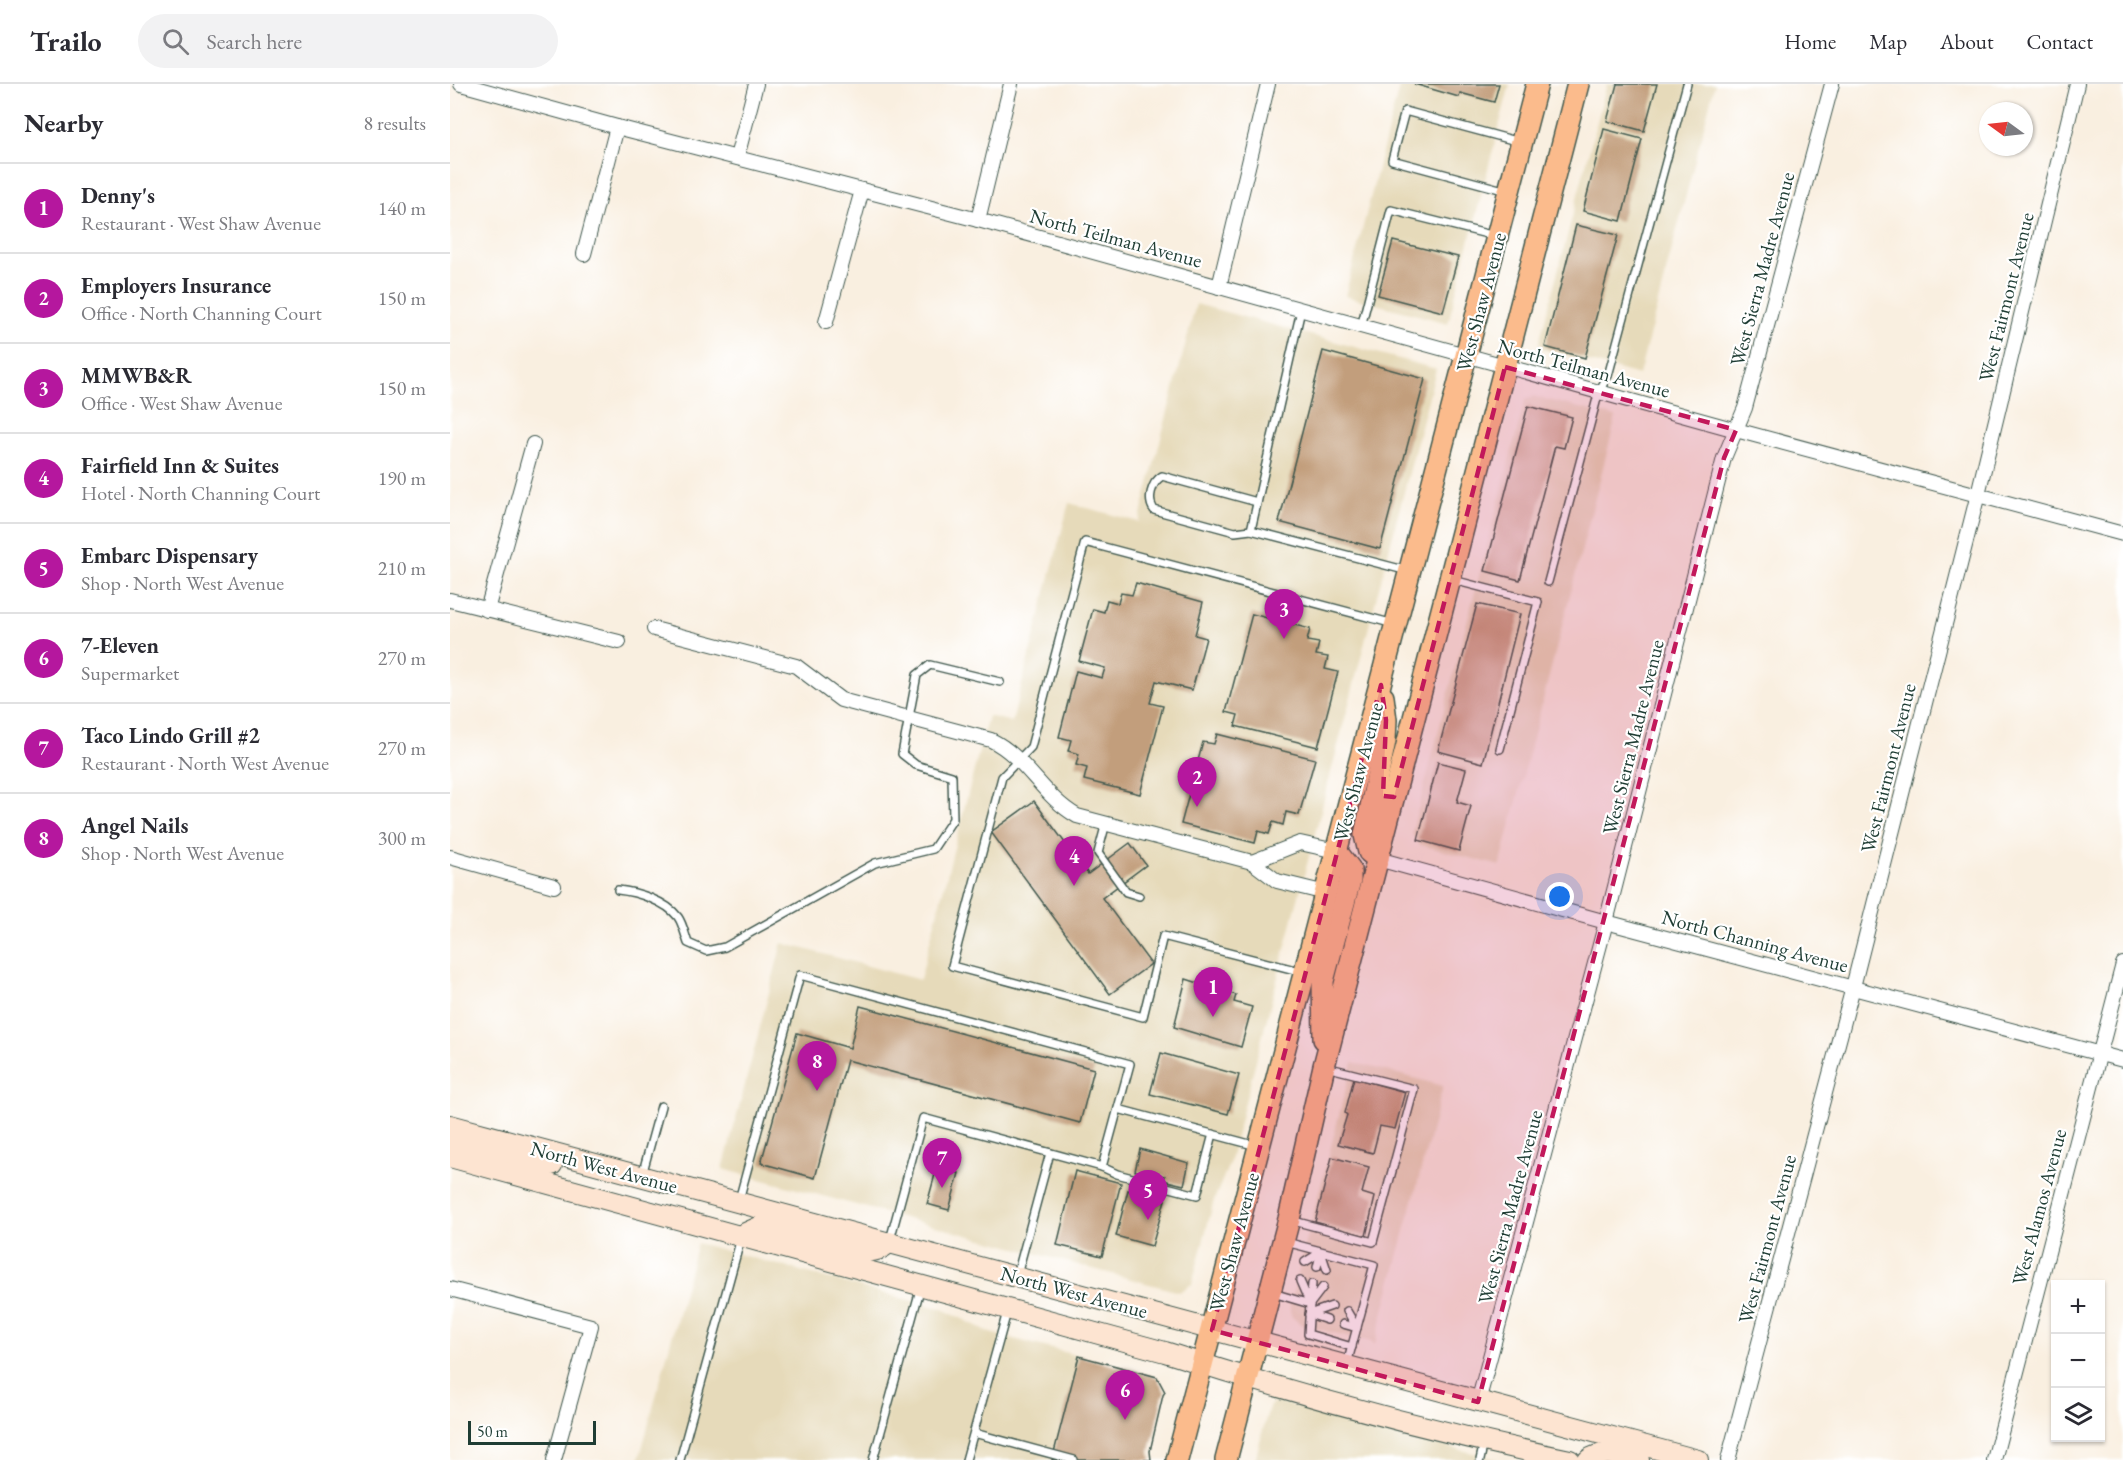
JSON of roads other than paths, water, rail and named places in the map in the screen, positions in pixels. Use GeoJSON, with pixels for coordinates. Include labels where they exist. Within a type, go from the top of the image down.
{"type":"FeatureCollection","features":[{"type":"Feature","properties":{"kind":"main road","name":"West Shaw Avenue"},"geometry":{"type":"LineString","coordinates":[[1176,1460],[1212,1330],[1537,84]]}},
{"type":"Feature","properties":{"kind":"main road","name":"West Shaw Avenue"},"geometry":{"type":"LineString","coordinates":[[1226,1460],[1289,1219],[1324,1066],[1578,84]]}},
{"type":"Feature","properties":{"kind":"main road"},"geometry":{"type":"LineString","coordinates":[[1378,859],[1369,852],[1365,835],[1385,741],[1386,720],[1381,685]]}},
{"type":"Feature","properties":{"kind":"main road"},"geometry":{"type":"LineString","coordinates":[[1324,1066],[1323,981],[1350,880],[1350,869],[1336,851]]}},
{"type":"Feature","properties":{"kind":"main road","name":"North West Avenue"},"geometry":{"type":"LineString","coordinates":[[450,1125],[1698,1460]]}},
{"type":"Feature","properties":{"kind":"main road"},"geometry":{"type":"LineString","coordinates":[[450,1141],[543,1165],[606,1168]]}},
{"type":"Feature","properties":{"kind":"main road","name":"North West Avenue"},"geometry":{"type":"LineString","coordinates":[[450,1157],[1165,1352],[1482,1451],[1570,1460]]}},
{"type":"Feature","properties":{"kind":"main road"},"geometry":{"type":"LineString","coordinates":[[741,1235],[763,1226],[874,1252],[890,1242]]}},
{"type":"Feature","properties":{"kind":"main road"},"geometry":{"type":"LineString","coordinates":[[1588,1460],[1594,1455],[1611,1453],[1639,1460]]}},
{"type":"Feature","properties":{"kind":"street","name":"North Teilman Avenue"},"geometry":{"type":"LineString","coordinates":[[461,84],[498,89],[617,127],[978,220],[1505,367],[2123,534]]}},
{"type":"Feature","properties":{"kind":"street"},"geometry":{"type":"LineString","coordinates":[[737,157],[756,84]]}},
{"type":"Feature","properties":{"kind":"street"},"geometry":{"type":"LineString","coordinates":[[978,220],[1011,84]]}},
{"type":"Feature","properties":{"kind":"street"},"geometry":{"type":"LineString","coordinates":[[1219,287],[1268,84]]}},
{"type":"Feature","properties":{"kind":"street","name":"West Sierra Madre Avenue"},"geometry":{"type":"LineString","coordinates":[[1478,1402],[1606,922],[1724,458],[1745,408],[1832,84]]}},
{"type":"Feature","properties":{"kind":"street","name":"West Fairmont Avenue"},"geometry":{"type":"LineString","coordinates":[[1728,1460],[1853,987],[1978,494],[2078,84]]}},
{"type":"Feature","properties":{"kind":"street"},"geometry":{"type":"LineString","coordinates":[[584,254],[617,127]]}},
{"type":"Feature","properties":{"kind":"street"},"geometry":{"type":"LineString","coordinates":[[826,322],[862,190]]}},
{"type":"Feature","properties":{"kind":"street"},"geometry":{"type":"LineString","coordinates":[[487,610],[533,444]]}},
{"type":"Feature","properties":{"kind":"street"},"geometry":{"type":"LineString","coordinates":[[450,600],[619,642]]}},
{"type":"Feature","properties":{"kind":"street"},"geometry":{"type":"LineString","coordinates":[[654,629],[796,666],[841,700],[991,740],[1004,748],[1065,810],[1077,816],[1252,862],[1277,881],[1326,893]]}},
{"type":"Feature","properties":{"kind":"street"},"geometry":{"type":"LineString","coordinates":[[1252,862],[1300,843],[1336,851]]}},
{"type":"Feature","properties":{"kind":"street"},"geometry":{"type":"LineString","coordinates":[[450,857],[554,886]]}},
{"type":"Feature","properties":{"kind":"street","name":"North Channing Avenue"},"geometry":{"type":"LineString","coordinates":[[1378,859],[2123,1060]]}},
{"type":"Feature","properties":{"kind":"street","name":"West Alamos Avenue"},"geometry":{"type":"LineString","coordinates":[[1994,1460],[2123,964]]}},
{"type":"Feature","properties":{"kind":"street"},"geometry":{"type":"LineString","coordinates":[[450,1289],[591,1326],[554,1460]]}},
{"type":"Feature","properties":{"kind":"lane"},"geometry":{"type":"LineString","coordinates":[[1548,582],[1599,391],[1608,376],[1687,84]]}},
{"type":"Feature","properties":{"kind":"lane"},"geometry":{"type":"LineString","coordinates":[[1509,192],[1392,160],[1405,111],[1522,143]]}},
{"type":"Feature","properties":{"kind":"lane"},"geometry":{"type":"LineString","coordinates":[[1361,327],[1391,210],[1498,237]]}},
{"type":"Feature","properties":{"kind":"lane"},"geometry":{"type":"LineString","coordinates":[[1251,530],[1302,310]]}},
{"type":"Feature","properties":{"kind":"lane"},"geometry":{"type":"LineString","coordinates":[[1257,502],[1162,476],[1156,479],[1150,496],[1150,504],[1154,510],[1235,532],[1251,530],[1410,572]]}},
{"type":"Feature","properties":{"kind":"lane"},"geometry":{"type":"LineString","coordinates":[[1305,972],[1163,936],[1143,1017],[952,966],[1002,777],[1031,747],[1085,542],[1397,624]]}},
{"type":"Feature","properties":{"kind":"lane"},"geometry":{"type":"LineString","coordinates":[[1450,580],[1538,602],[1500,748]]}},
{"type":"Feature","properties":{"kind":"lane"},"geometry":{"type":"LineString","coordinates":[[618,890],[629,891],[662,904],[678,917],[688,944],[706,951],[725,947],[875,863],[933,849],[953,819],[952,776],[916,765],[902,754],[917,675],[930,665],[1000,682]]}},
{"type":"Feature","properties":{"kind":"lane"},"geometry":{"type":"LineString","coordinates":[[1106,823],[1098,853],[1126,892],[1139,896]]}},
{"type":"Feature","properties":{"kind":"lane"},"geometry":{"type":"LineString","coordinates":[[738,1203],[800,975],[1130,1064],[1102,1167]]}},
{"type":"Feature","properties":{"kind":"lane"},"geometry":{"type":"LineString","coordinates":[[1289,1219],[1373,1242],[1414,1089],[1324,1066]]}},
{"type":"Feature","properties":{"kind":"lane"},"geometry":{"type":"LineString","coordinates":[[642,1178],[661,1106]]}},
{"type":"Feature","properties":{"kind":"lane"},"geometry":{"type":"LineString","coordinates":[[1118,1109],[1259,1147]]}},
{"type":"Feature","properties":{"kind":"lane"},"geometry":{"type":"LineString","coordinates":[[890,1242],[923,1119],[1197,1195],[1213,1134]]}},
{"type":"Feature","properties":{"kind":"lane"},"geometry":{"type":"LineString","coordinates":[[1016,1277],[1050,1153]]}},
{"type":"Feature","properties":{"kind":"lane"},"geometry":{"type":"LineString","coordinates":[[680,1460],[741,1235]]}},
{"type":"Feature","properties":{"kind":"lane"},"geometry":{"type":"LineString","coordinates":[[1283,1241],[1374,1265],[1347,1366]]}},
{"type":"Feature","properties":{"kind":"lane"},"geometry":{"type":"LineString","coordinates":[[1305,1262],[1321,1252]]}},
{"type":"Feature","properties":{"kind":"lane"},"geometry":{"type":"LineString","coordinates":[[1317,1267],[1321,1252]]}},
{"type":"Feature","properties":{"kind":"lane"},"geometry":{"type":"LineString","coordinates":[[1321,1252],[1327,1270]]}},
{"type":"Feature","properties":{"kind":"lane"},"geometry":{"type":"LineString","coordinates":[[1300,1281],[1310,1304]]}},
{"type":"Feature","properties":{"kind":"lane"},"geometry":{"type":"LineString","coordinates":[[1301,1354],[1308,1334],[1312,1284]]}},
{"type":"Feature","properties":{"kind":"lane"},"geometry":{"type":"LineString","coordinates":[[873,1460],[921,1286]]}},
{"type":"Feature","properties":{"kind":"lane"},"geometry":{"type":"LineString","coordinates":[[1310,1304],[1323,1287]]}},
{"type":"Feature","properties":{"kind":"lane"},"geometry":{"type":"LineString","coordinates":[[1270,1292],[1310,1304]]}},
{"type":"Feature","properties":{"kind":"lane"},"geometry":{"type":"LineString","coordinates":[[1309,1314],[1332,1306]]}},
{"type":"Feature","properties":{"kind":"lane"},"geometry":{"type":"LineString","coordinates":[[966,1460],[1008,1309]]}},
{"type":"Feature","properties":{"kind":"lane"},"geometry":{"type":"LineString","coordinates":[[1347,1311],[1357,1328]]}},
{"type":"Feature","properties":{"kind":"lane"},"geometry":{"type":"LineString","coordinates":[[1309,1314],[1327,1320]]}},
{"type":"Feature","properties":{"kind":"lane"},"geometry":{"type":"LineString","coordinates":[[1343,1324],[1357,1328]]}},
{"type":"Feature","properties":{"kind":"lane"},"geometry":{"type":"LineString","coordinates":[[1308,1334],[1352,1347]]}},
{"type":"Feature","properties":{"kind":"lane"},"geometry":{"type":"LineString","coordinates":[[974,1433],[1074,1460]]}},
{"type":"Feature","properties":{"kind":"place","name":"MMWB&R"},"geometry":{"type":"Point","coordinates":[1284,639]}},
{"type":"Feature","properties":{"kind":"place","name":"Employers Insurance"},"geometry":{"type":"Point","coordinates":[1197,807]}},
{"type":"Feature","properties":{"kind":"place","name":"Fairfield Inn & Suites"},"geometry":{"type":"Point","coordinates":[1074,886]}},
{"type":"Feature","properties":{"kind":"place","name":"Denny's"},"geometry":{"type":"Point","coordinates":[1213,1017]}},
{"type":"Feature","properties":{"kind":"place","name":"Angel Nails"},"geometry":{"type":"Point","coordinates":[817,1091]}},
{"type":"Feature","properties":{"kind":"place","name":"Taco Lindo Grill #2"},"geometry":{"type":"Point","coordinates":[942,1188]}},
{"type":"Feature","properties":{"kind":"place","name":"Embarc Dispensary"},"geometry":{"type":"Point","coordinates":[1148,1220]}},
{"type":"Feature","properties":{"kind":"place","name":"7-Eleven"},"geometry":{"type":"Point","coordinates":[1125,1420]}}]}
